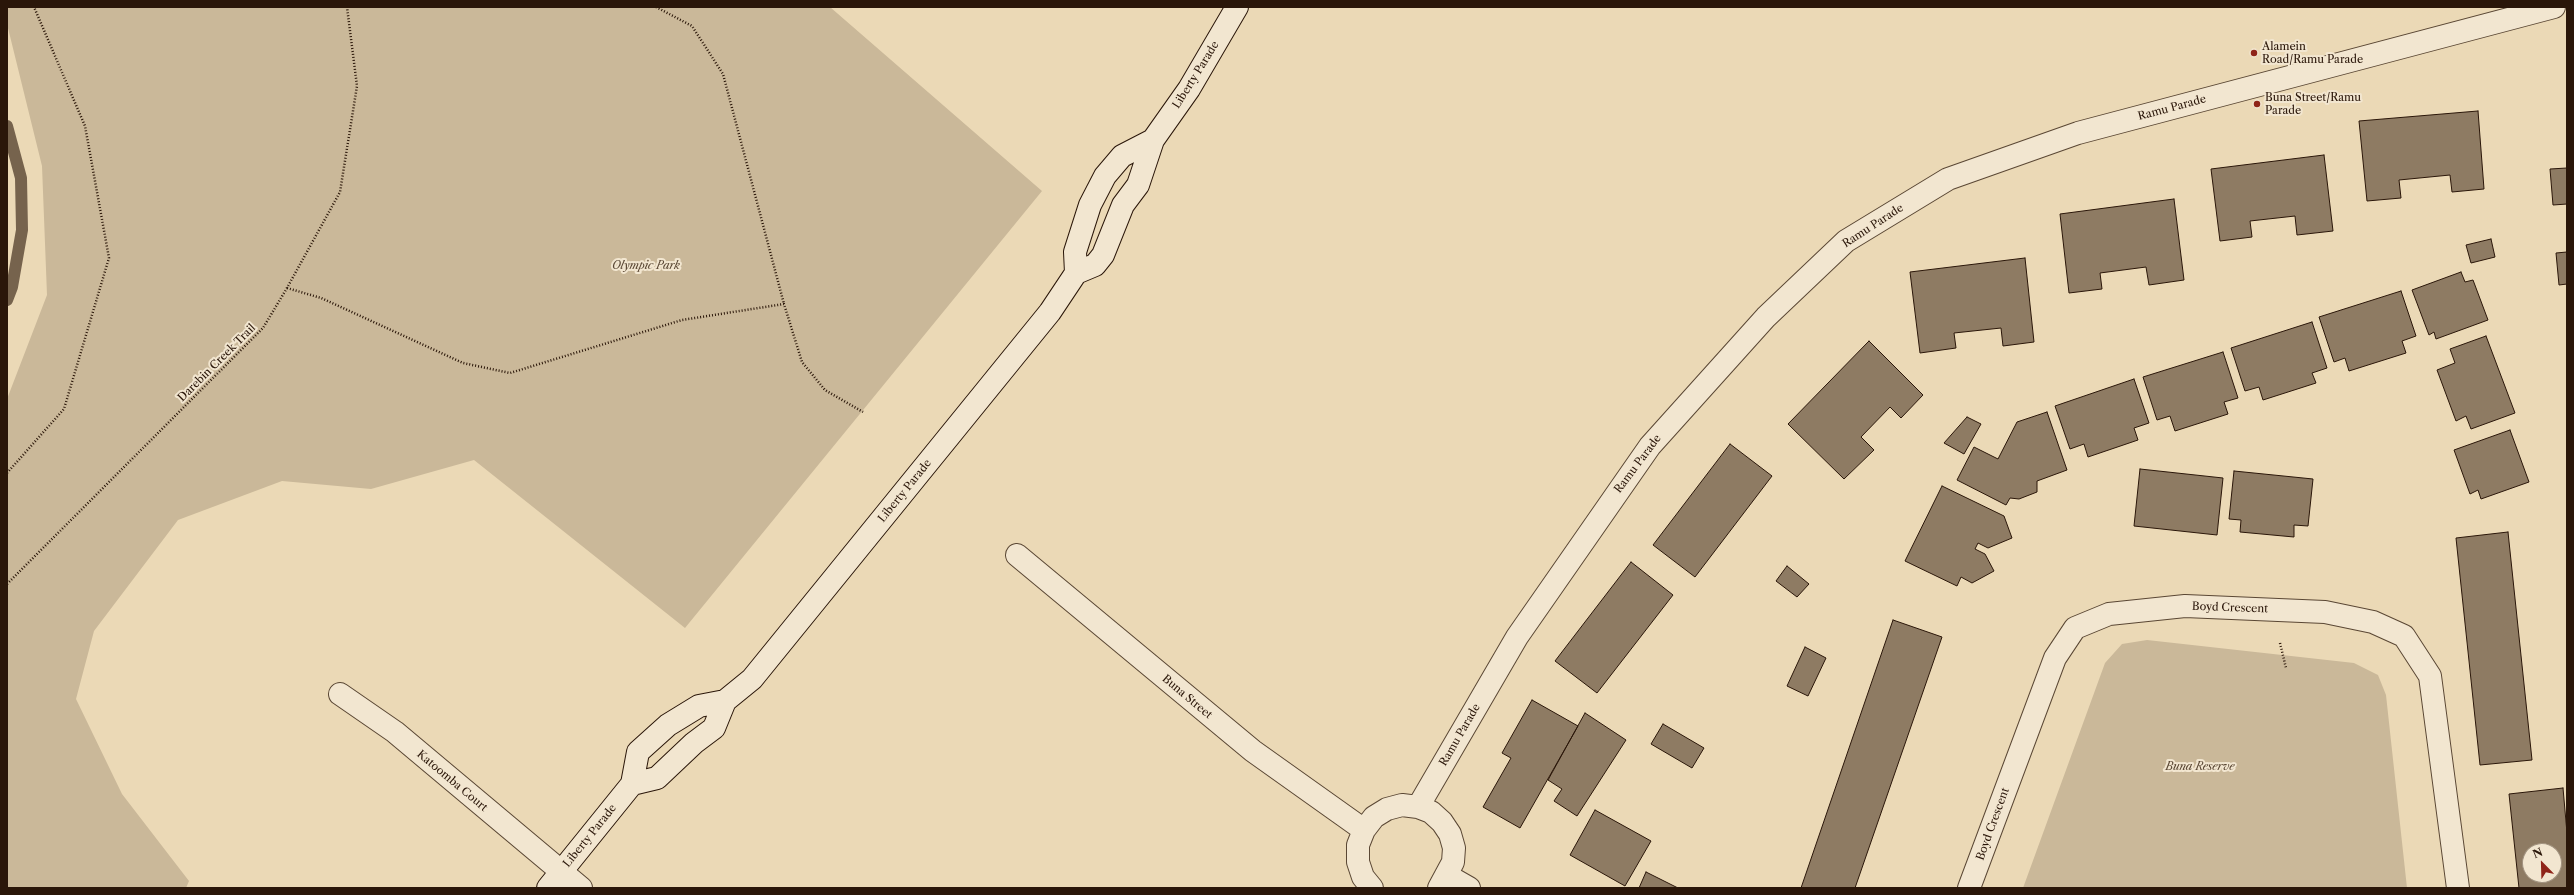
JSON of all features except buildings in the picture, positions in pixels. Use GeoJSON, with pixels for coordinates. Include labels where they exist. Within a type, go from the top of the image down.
{"type":"FeatureCollection","features":[{"type":"Feature","properties":{"kind":"street","name":"Liberty Parade"},"geometry":{"type":"LineString","coordinates":[[555,880],[632,784],[638,752],[668,726],[699,706],[725,701],[752,679],[1044,318],[1076,273],[1095,265],[1103,255],[1123,205],[1138,185],[1153,140],[1189,89],[1237,7]]}},
{"type":"Feature","properties":{"kind":"street","name":"Ramu Parade"},"geometry":{"type":"LineString","coordinates":[[1418,807],[1517,637],[1650,446],[1766,317],[1846,241],[1948,179],[2078,133],[2554,7]]}},
{"type":"Feature","properties":{"kind":"street","name":"Liberty Parade"},"geometry":{"type":"LineString","coordinates":[[1076,273],[1075,252],[1090,205],[1105,176],[1122,156],[1153,140]]}},
{"type":"Feature","properties":{"kind":"street","name":"Buna Street"},"geometry":{"type":"LineString","coordinates":[[1016,555],[1253,751],[1364,830]]}},
{"type":"Feature","properties":{"kind":"street","name":"Boyd Crescent"},"geometry":{"type":"LineString","coordinates":[[1969,888],[2055,658],[2075,628],[2109,614],[2185,606],[2325,612],[2373,622],[2404,636],[2430,676],[2458,888]]}},
{"type":"Feature","properties":{"kind":"street","name":"Katoomba Court"},"geometry":{"type":"LineString","coordinates":[[340,694],[395,732],[555,880],[581,888]]}},
{"type":"Feature","properties":{"kind":"street","name":"Liberty Parade"},"geometry":{"type":"LineString","coordinates":[[632,784],[657,778],[694,743],[714,728],[725,701]]}},
{"type":"Feature","properties":{"kind":"street"},"geometry":{"type":"LineString","coordinates":[[1372,888],[1363,877],[1358,862],[1358,845],[1364,830],[1374,817],[1387,809],[1402,805],[1418,807],[1431,812],[1442,822],[1450,834],[1454,848],[1454,862],[1444,882],[1469,888]]}},
{"type":"Feature","properties":{"kind":"path"},"geometry":{"type":"LineString","coordinates":[[7,473],[64,409],[109,258],[85,126],[34,7]]}},
{"type":"Feature","properties":{"kind":"path","name":"Darebin Creek Trail"},"geometry":{"type":"LineString","coordinates":[[7,584],[263,328],[287,288],[340,192],[357,86],[347,7]]}},
{"type":"Feature","properties":{"kind":"path"},"geometry":{"type":"LineString","coordinates":[[656,7],[692,26],[723,74],[784,304],[802,362],[825,390],[863,412]]}},
{"type":"Feature","properties":{"kind":"path"},"geometry":{"type":"LineString","coordinates":[[287,288],[321,298],[463,364],[510,373],[682,320],[784,304]]}},
{"type":"Feature","properties":{"kind":"green space","name":"Olympic Park"},"geometry":{"type":"Polygon","coordinates":[[[7,7],[830,7],[1042,191],[685,628],[474,460],[371,489],[282,481],[178,520],[94,631],[76,699],[122,794],[189,881],[186,888],[7,888],[7,399],[47,295],[42,166],[7,24],[7,7]]]}},
{"type":"Feature","properties":{"kind":"green space","name":"Buna Reserve"},"geometry":{"type":"Polygon","coordinates":[[[2147,640],[2354,663],[2378,675],[2386,695],[2407,888],[2023,888],[2105,663],[2122,644],[2147,640]]]}},
{"type":"Feature","properties":{"kind":"waterway"},"geometry":{"type":"LineString","coordinates":[[7,126],[21,178],[22,230],[12,287],[7,300]]}},
{"type":"Feature","properties":{"kind":"place","name":"Alamein Road/Ramu Parade"},"geometry":{"type":"Point","coordinates":[2254,53]}},
{"type":"Feature","properties":{"kind":"place","name":"Buna Street/Ramu Parade"},"geometry":{"type":"Point","coordinates":[2257,104]}}]}
